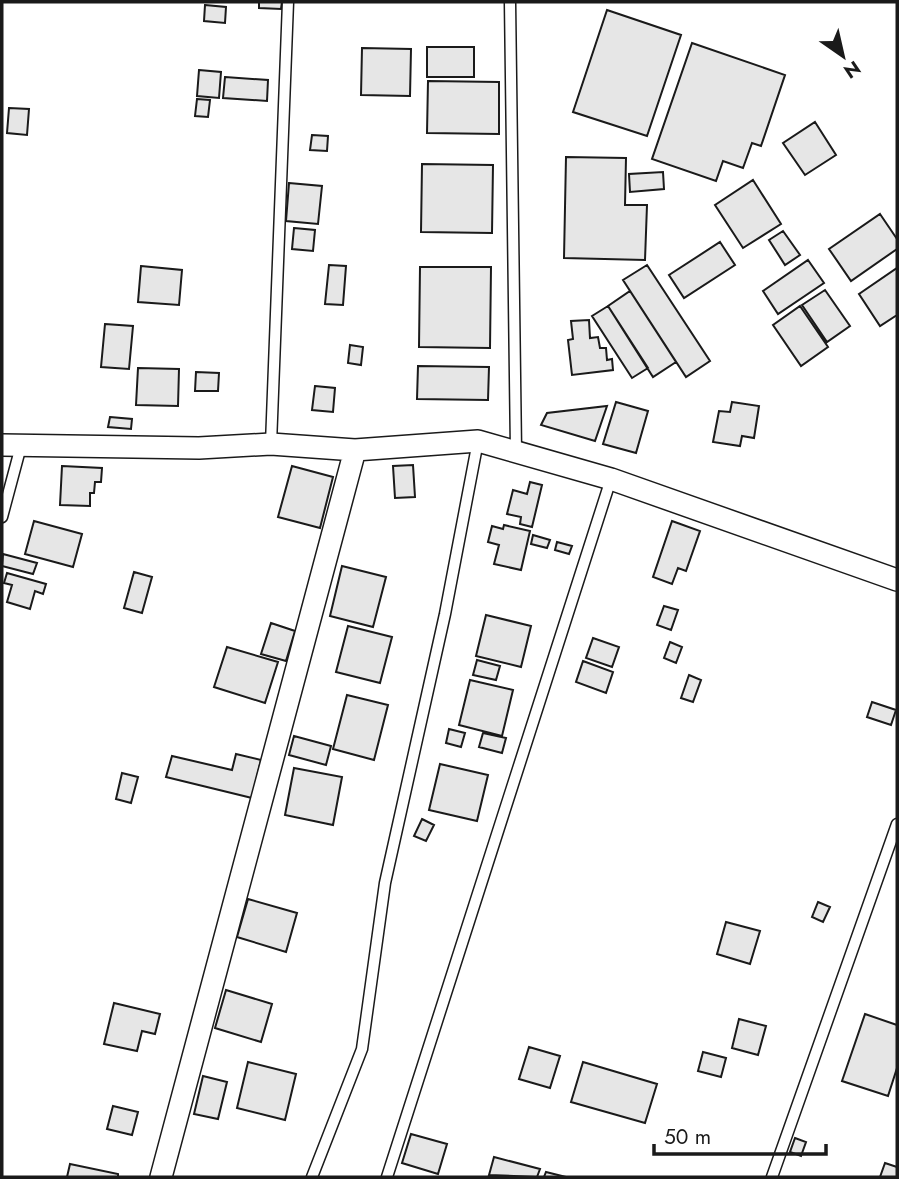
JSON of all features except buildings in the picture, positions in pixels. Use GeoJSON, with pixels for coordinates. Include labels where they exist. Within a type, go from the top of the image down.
{"type":"FeatureCollection","features":[{"type":"Feature","properties":{"kind":"street"},"geometry":{"type":"LineString","coordinates":[[11,446],[199,448],[271,444],[355,450],[478,441],[611,478],[897,580]]}},
{"type":"Feature","properties":{"kind":"street"},"geometry":{"type":"LineString","coordinates":[[161,1177],[355,450]]}},
{"type":"Feature","properties":{"kind":"lane"},"geometry":{"type":"LineString","coordinates":[[271,444],[288,2]]}},
{"type":"Feature","properties":{"kind":"lane"},"geometry":{"type":"LineString","coordinates":[[510,2],[516,451]]}},
{"type":"Feature","properties":{"kind":"lane"},"geometry":{"type":"LineString","coordinates":[[312,1177],[362,1049],[385,883],[445,614],[478,441]]}},
{"type":"Feature","properties":{"kind":"lane"},"geometry":{"type":"LineString","coordinates":[[2,517],[11,446]]}},
{"type":"Feature","properties":{"kind":"lane"},"geometry":{"type":"LineString","coordinates":[[387,1177],[611,478]]}},
{"type":"Feature","properties":{"kind":"lane"},"geometry":{"type":"LineString","coordinates":[[772,1177],[897,824]]}}]}
